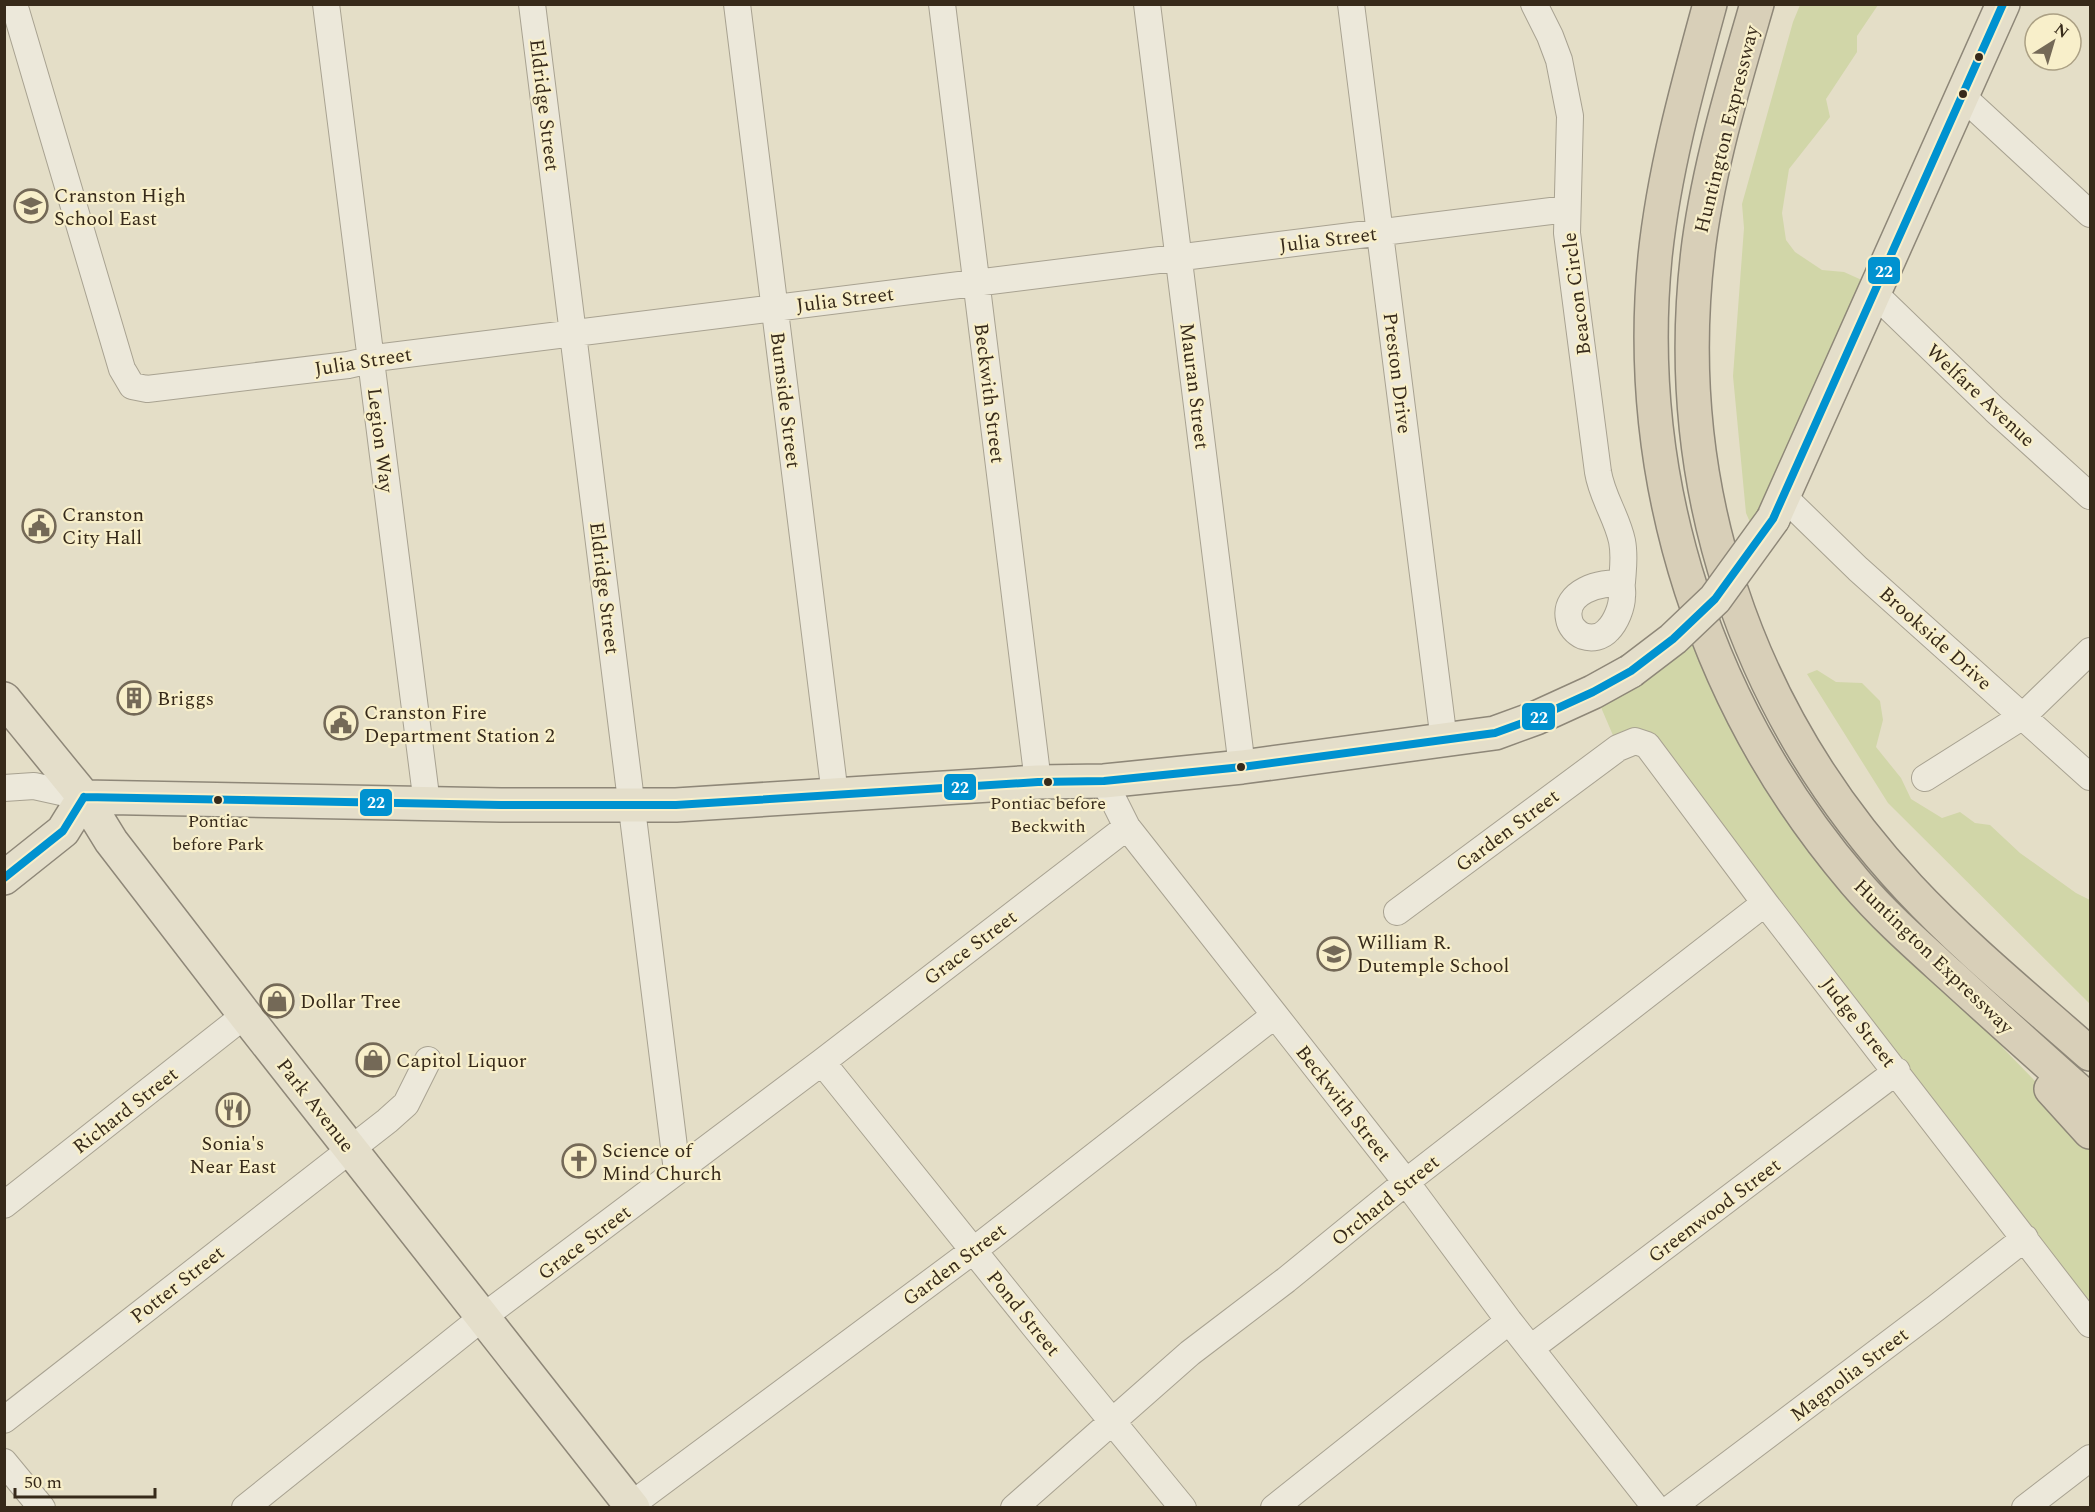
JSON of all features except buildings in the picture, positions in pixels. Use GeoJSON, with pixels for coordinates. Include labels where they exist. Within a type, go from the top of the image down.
{"type":"FeatureCollection","features":[{"type":"Feature","properties":{"kind":"highway"},"geometry":{"type":"LineString","coordinates":[[1655,257],[1663,123],[1688,4]]}},
{"type":"Feature","properties":{"kind":"highway","name":"Huntington Expressway"},"geometry":{"type":"LineString","coordinates":[[1710,4],[1677,126],[1664,190],[1655,257],[1651,361],[1653,404],[1659,461],[1681,559],[1715,655],[1760,747],[1809,824],[1857,884],[1930,957],[2091,1101]]}},
{"type":"Feature","properties":{"kind":"highway","name":"Huntington Expressway"},"geometry":{"type":"LineString","coordinates":[[1757,4],[1711,177],[1699,242],[1692,342],[1694,408],[1702,475],[1716,541],[1735,603],[1759,666],[1789,726],[1825,783],[1865,836],[1909,888],[1956,934],[2091,1054]]}},
{"type":"Feature","properties":{"kind":"highway"},"geometry":{"type":"LineString","coordinates":[[1930,957],[2091,1132]]}},
{"type":"Feature","properties":{"kind":"highway"},"geometry":{"type":"LineString","coordinates":[[2032,1003],[2091,1048]]}},
{"type":"Feature","properties":{"kind":"main road"},"geometry":{"type":"LineString","coordinates":[[4,878],[63,831],[84,797],[427,804],[676,805],[1038,782],[1104,780],[1242,767],[1444,741],[1495,732],[1536,718],[1593,692],[1631,671],[1673,639],[1715,599],[1779,508],[2003,4]]}},
{"type":"Feature","properties":{"kind":"main road","name":"Park Avenue"},"geometry":{"type":"LineString","coordinates":[[4,699],[84,797],[111,841],[245,1015],[630,1506]]}},
{"type":"Feature","properties":{"kind":"street","name":"Julia Street"},"geometry":{"type":"LineString","coordinates":[[14,4],[127,380],[132,386],[147,389],[348,365],[370,360],[573,333],[1567,209]]}},
{"type":"Feature","properties":{"kind":"street","name":"Legion Way"},"geometry":{"type":"LineString","coordinates":[[326,4],[427,804]]}},
{"type":"Feature","properties":{"kind":"street","name":"Eldridge Street"},"geometry":{"type":"LineString","coordinates":[[532,4],[677,1170]]}},
{"type":"Feature","properties":{"kind":"street","name":"Burnside Street"},"geometry":{"type":"LineString","coordinates":[[737,4],[835,795]]}},
{"type":"Feature","properties":{"kind":"street","name":"Beckwith Street"},"geometry":{"type":"LineString","coordinates":[[942,4],[1038,782]]}},
{"type":"Feature","properties":{"kind":"street","name":"Mauran Street"},"geometry":{"type":"LineString","coordinates":[[1147,4],[1242,767]]}},
{"type":"Feature","properties":{"kind":"street","name":"Preston Drive"},"geometry":{"type":"LineString","coordinates":[[1352,4],[1444,741]]}},
{"type":"Feature","properties":{"kind":"street","name":"Beacon Circle"},"geometry":{"type":"LineString","coordinates":[[1534,4],[1554,48],[1568,102],[1570,134],[1567,209],[1570,258],[1596,463],[1602,490],[1622,540],[1624,558],[1622,584]]}},
{"type":"Feature","properties":{"kind":"street"},"geometry":{"type":"LineString","coordinates":[[1961,95],[2091,214]]}},
{"type":"Feature","properties":{"kind":"street","name":"Welfare Avenue"},"geometry":{"type":"LineString","coordinates":[[1874,293],[1995,410],[2091,496]]}},
{"type":"Feature","properties":{"kind":"street","name":"Brookside Drive"},"geometry":{"type":"LineString","coordinates":[[1779,508],[1858,569],[2091,777]]}},
{"type":"Feature","properties":{"kind":"street"},"geometry":{"type":"LineString","coordinates":[[1925,778],[2023,716],[2091,651]]}},
{"type":"Feature","properties":{"kind":"street","name":"Judge Street"},"geometry":{"type":"LineString","coordinates":[[1618,748],[1635,741],[1647,746],[1765,903],[2091,1324]]}},
{"type":"Feature","properties":{"kind":"street","name":"Garden Street"},"geometry":{"type":"LineString","coordinates":[[1397,912],[1618,748]]}},
{"type":"Feature","properties":{"kind":"street","name":"Beckwith Street"},"geometry":{"type":"LineString","coordinates":[[1104,780],[1127,827],[1406,1182],[1509,1321],[1656,1508]]}},
{"type":"Feature","properties":{"kind":"street"},"geometry":{"type":"LineString","coordinates":[[4,788],[34,786],[84,797]]}},
{"type":"Feature","properties":{"kind":"street","name":"Grace Street"},"geometry":{"type":"LineString","coordinates":[[245,1508],[483,1317],[822,1062],[1127,827]]}},
{"type":"Feature","properties":{"kind":"street","name":"Orchard Street"},"geometry":{"type":"LineString","coordinates":[[1014,1508],[1190,1353],[1287,1280],[1406,1182],[1765,903]]}},
{"type":"Feature","properties":{"kind":"street","name":"Richard Street"},"geometry":{"type":"LineString","coordinates":[[4,1205],[245,1015]]}},
{"type":"Feature","properties":{"kind":"street","name":"Garden Street"},"geometry":{"type":"LineString","coordinates":[[630,1506],[974,1250],[1275,1015]]}},
{"type":"Feature","properties":{"kind":"street","name":"Potter Street"},"geometry":{"type":"LineString","coordinates":[[4,1420],[406,1104],[428,1060]]}},
{"type":"Feature","properties":{"kind":"street","name":"Pond Street"},"geometry":{"type":"LineString","coordinates":[[822,1062],[1183,1508]]}},
{"type":"Feature","properties":{"kind":"street","name":"Greenwood Street"},"geometry":{"type":"LineString","coordinates":[[1531,1348],[1897,1071]]}},
{"type":"Feature","properties":{"kind":"street","name":"Magnolia Street"},"geometry":{"type":"LineString","coordinates":[[1671,1508],[2025,1238]]}},
{"type":"Feature","properties":{"kind":"street"},"geometry":{"type":"LineString","coordinates":[[1274,1508],[1509,1321]]}},
{"type":"Feature","properties":{"kind":"street"},"geometry":{"type":"LineString","coordinates":[[2025,1508],[2091,1458]]}},
{"type":"Feature","properties":{"kind":"street"},"geometry":{"type":"LineString","coordinates":[[4,1462],[42,1508]]}},
{"type":"Feature","properties":{"kind":"green space"},"geometry":{"type":"Polygon","coordinates":[[[1800,5],[1878,5],[1857,36],[1857,52],[1826,99],[1830,117],[1789,169],[1782,213],[1786,240],[1795,252],[1822,270],[1844,272],[1875,286],[1759,543],[1746,513],[1733,376],[1744,228],[1742,204],[1793,22],[1800,5]]]}},
{"type":"Feature","properties":{"kind":"green space"},"geometry":{"type":"Polygon","coordinates":[[[1690,630],[1731,719],[2004,1049],[2090,1138],[2090,1320],[1642,746],[1618,747],[1597,698],[1690,630]]]}},
{"type":"Feature","properties":{"kind":"green space"},"geometry":{"type":"Polygon","coordinates":[[[1817,670],[1836,682],[1862,683],[1880,701],[1883,720],[1876,747],[1901,778],[1911,799],[1942,818],[1960,812],[1975,823],[1990,825],[2020,853],[2076,893],[2090,900],[2090,1004],[1888,803],[1807,674],[1817,670]]]}},
{"type":"Feature","properties":{"kind":"transit line","name":"22"},"geometry":{"type":"LineString","coordinates":[[84,797],[501,805],[676,805],[1038,782],[1104,781],[1242,767],[1495,733],[1536,718],[1593,692],[1631,671],[1673,639],[1715,599],[1773,519],[2003,4]]}},
{"type":"Feature","properties":{"kind":"transit line","name":"22"},"geometry":{"type":"LineString","coordinates":[[4,878],[63,831],[84,797]]}},
{"type":"Feature","properties":{"kind":"place","name":"Cranston High School East"},"geometry":{"type":"Point","coordinates":[31,206]}},
{"type":"Feature","properties":{"kind":"place","name":"Cranston City Hall"},"geometry":{"type":"Point","coordinates":[39,526]}},
{"type":"Feature","properties":{"kind":"place","name":"Briggs"},"geometry":{"type":"Point","coordinates":[134,698]}},
{"type":"Feature","properties":{"kind":"place","name":"Cranston Fire Department Station 2"},"geometry":{"type":"Point","coordinates":[341,723]}},
{"type":"Feature","properties":{"kind":"place","name":"Pontiac before Beckwith"},"geometry":{"type":"Point","coordinates":[1048,782]}},
{"type":"Feature","properties":{"kind":"place","name":"Pontiac before Park"},"geometry":{"type":"Point","coordinates":[218,800]}},
{"type":"Feature","properties":{"kind":"place","name":"William R. Dutemple School"},"geometry":{"type":"Point","coordinates":[1334,954]}},
{"type":"Feature","properties":{"kind":"place","name":"Dollar Tree"},"geometry":{"type":"Point","coordinates":[277,1001]}},
{"type":"Feature","properties":{"kind":"place","name":"Capitol Liquor"},"geometry":{"type":"Point","coordinates":[373,1060]}},
{"type":"Feature","properties":{"kind":"place","name":"Sonia's Near East"},"geometry":{"type":"Point","coordinates":[233,1110]}},
{"type":"Feature","properties":{"kind":"place","name":"Science of Mind Church"},"geometry":{"type":"Point","coordinates":[579,1161]}}]}
